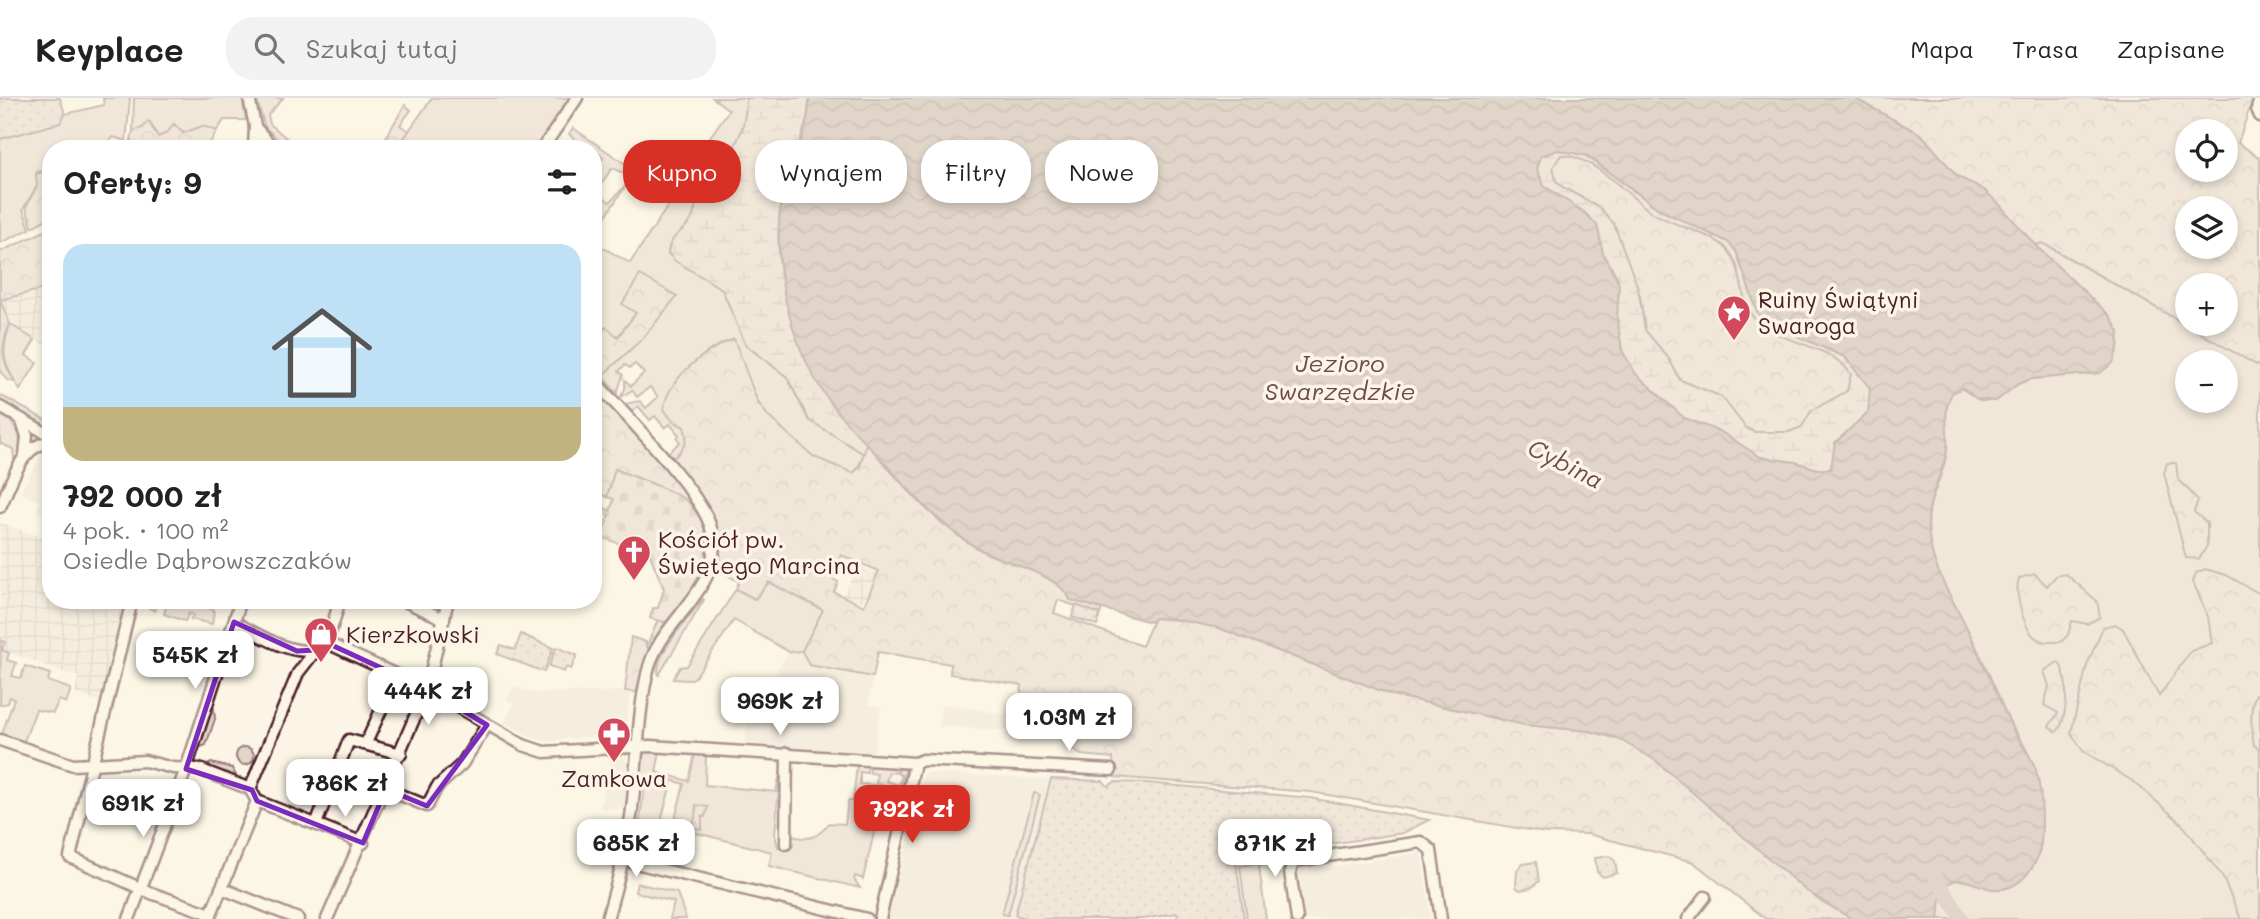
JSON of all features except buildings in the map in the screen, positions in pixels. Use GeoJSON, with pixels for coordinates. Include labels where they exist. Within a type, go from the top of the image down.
{"type":"FeatureCollection","features":[{"type":"Feature","properties":{"kind":"street"},"geometry":{"type":"LineString","coordinates":[[249,98],[255,126],[254,140]]}},
{"type":"Feature","properties":{"kind":"street"},"geometry":{"type":"LineString","coordinates":[[548,140],[577,98]]}},
{"type":"Feature","properties":{"kind":"street"},"geometry":{"type":"LineString","coordinates":[[2260,98],[2257,109],[2260,116]]}},
{"type":"Feature","properties":{"kind":"street"},"geometry":{"type":"LineString","coordinates":[[255,126],[267,140]]}},
{"type":"Feature","properties":{"kind":"street"},"geometry":{"type":"LineString","coordinates":[[602,389],[698,500],[710,526],[714,544],[712,565],[705,582],[652,660],[623,860],[607,919]]}},
{"type":"Feature","properties":{"kind":"street"},"geometry":{"type":"LineString","coordinates":[[0,407],[42,431]]}},
{"type":"Feature","properties":{"kind":"street"},"geometry":{"type":"LineString","coordinates":[[0,507],[24,456],[27,436],[20,418]]}},
{"type":"Feature","properties":{"kind":"street"},"geometry":{"type":"LineString","coordinates":[[24,456],[35,445],[42,444]]}},
{"type":"Feature","properties":{"kind":"street"},"geometry":{"type":"LineString","coordinates":[[130,609],[70,859],[210,916],[257,801]]}},
{"type":"Feature","properties":{"kind":"street"},"geometry":{"type":"LineString","coordinates":[[130,919],[186,769],[238,609]]}},
{"type":"Feature","properties":{"kind":"street"},"geometry":{"type":"LineString","coordinates":[[250,789],[298,673],[325,642],[337,609]]}},
{"type":"Feature","properties":{"kind":"street"},"geometry":{"type":"LineString","coordinates":[[422,609],[444,619]]}},
{"type":"Feature","properties":{"kind":"street"},"geometry":{"type":"LineString","coordinates":[[327,919],[363,843],[427,689],[446,609]]}},
{"type":"Feature","properties":{"kind":"street"},"geometry":{"type":"LineString","coordinates":[[234,622],[296,651],[316,650]]}},
{"type":"Feature","properties":{"kind":"street"},"geometry":{"type":"LineString","coordinates":[[325,642],[427,689],[523,746],[549,752],[639,746],[1111,771]]}},
{"type":"Feature","properties":{"kind":"street"},"geometry":{"type":"LineString","coordinates":[[366,743],[397,675]]}},
{"type":"Feature","properties":{"kind":"street"},"geometry":{"type":"LineString","coordinates":[[386,789],[427,806],[437,787],[462,764],[487,725]]}},
{"type":"Feature","properties":{"kind":"street"},"geometry":{"type":"LineString","coordinates":[[0,740],[64,763],[92,766],[141,760],[186,769],[200,769],[250,789],[257,801],[363,843]]}},
{"type":"Feature","properties":{"kind":"street"},"geometry":{"type":"LineString","coordinates":[[316,824],[349,740],[401,754]]}},
{"type":"Feature","properties":{"kind":"street"},"geometry":{"type":"LineString","coordinates":[[786,844],[787,752]]}},
{"type":"Feature","properties":{"kind":"street"},"geometry":{"type":"LineString","coordinates":[[880,919],[919,761]]}},
{"type":"Feature","properties":{"kind":"street"},"geometry":{"type":"LineString","coordinates":[[1297,919],[1290,870],[1298,860],[1424,842],[1431,850],[1441,919]]}},
{"type":"Feature","properties":{"kind":"street"},"geometry":{"type":"LineString","coordinates":[[623,860],[867,919]]}},
{"type":"Feature","properties":{"kind":"street"},"geometry":{"type":"LineString","coordinates":[[221,888],[298,919]]}},
{"type":"Feature","properties":{"kind":"street"},"geometry":{"type":"LineString","coordinates":[[1688,919],[1704,897]]}},
{"type":"Feature","properties":{"kind":"highlighted area"},"geometry":{"type":"Polygon","coordinates":[[[234,622],[297,651],[316,650],[325,642],[427,689],[487,725],[427,806],[386,789],[363,843],[257,801],[252,790],[186,769],[234,622]]]}},
{"type":"Feature","properties":{"kind":"shaded area"},"geometry":{"type":"Polygon","coordinates":[[[42,289],[42,344],[10,324],[0,300],[42,289]]]}},
{"type":"Feature","properties":{"kind":"shaded area"},"geometry":{"type":"Polygon","coordinates":[[[42,456],[42,515],[36,513],[40,502],[20,492],[42,456]]]}},
{"type":"Feature","properties":{"kind":"shaded area"},"geometry":{"type":"Polygon","coordinates":[[[0,523],[42,537],[42,609],[124,609],[101,702],[75,693],[78,677],[2,650],[5,642],[0,640],[0,523]]]}},
{"type":"Feature","properties":{"kind":"shaded area"},"geometry":{"type":"Polygon","coordinates":[[[857,565],[878,574],[869,597],[860,602],[844,595],[857,565]]]}},
{"type":"Feature","properties":{"kind":"shaded area"},"geometry":{"type":"Polygon","coordinates":[[[802,651],[809,665],[873,677],[868,704],[881,707],[873,754],[745,744],[749,714],[789,652],[802,651]]]}},
{"type":"Feature","properties":{"kind":"shaded area"},"geometry":{"type":"Polygon","coordinates":[[[513,687],[535,693],[631,691],[624,733],[550,741],[536,739],[504,723],[514,704],[507,700],[513,687]]]}},
{"type":"Feature","properties":{"kind":"shaded area"},"geometry":{"type":"Polygon","coordinates":[[[1012,694],[1018,694],[1012,731],[939,726],[942,704],[1009,715],[1012,694]]]}},
{"type":"Feature","properties":{"kind":"shaded area"},"geometry":{"type":"Polygon","coordinates":[[[610,756],[624,757],[630,765],[627,810],[600,808],[610,756]]]}},
{"type":"Feature","properties":{"kind":"shaded area"},"geometry":{"type":"Polygon","coordinates":[[[924,775],[1051,779],[1014,919],[884,919],[888,901],[892,902],[924,775]]]}},
{"type":"Feature","properties":{"kind":"shaded area"},"geometry":{"type":"Polygon","coordinates":[[[1421,853],[1431,919],[1305,919],[1297,872],[1421,853]]]}},
{"type":"Feature","properties":{"kind":"green space"},"geometry":{"type":"Polygon","coordinates":[[[0,98],[60,98],[65,114],[60,123],[0,139],[0,98]]]}},
{"type":"Feature","properties":{"kind":"green space"},"geometry":{"type":"Polygon","coordinates":[[[103,98],[130,98],[126,140],[113,137],[111,140],[42,140],[42,171],[37,172],[37,186],[23,209],[30,229],[0,243],[0,139],[60,123],[65,114],[104,105],[103,98]]]}},
{"type":"Feature","properties":{"kind":"green space"},"geometry":{"type":"Polygon","coordinates":[[[134,98],[242,98],[246,120],[224,120],[217,131],[203,126],[183,133],[174,124],[167,133],[158,137],[150,122],[138,131],[133,131],[134,98]]]}},
{"type":"Feature","properties":{"kind":"green space"},"geometry":{"type":"Polygon","coordinates":[[[256,98],[283,98],[268,115],[270,124],[289,140],[279,140],[265,127],[256,98]]]}},
{"type":"Feature","properties":{"kind":"green space"},"geometry":{"type":"Polygon","coordinates":[[[432,98],[572,98],[542,140],[402,140],[432,98]]]}},
{"type":"Feature","properties":{"kind":"green space"},"geometry":{"type":"Polygon","coordinates":[[[713,98],[746,98],[746,113],[738,140],[708,140],[729,110],[713,98]]]}},
{"type":"Feature","properties":{"kind":"green space"},"geometry":{"type":"Polygon","coordinates":[[[746,98],[809,98],[800,140],[755,140],[755,203],[781,203],[779,260],[784,294],[793,326],[823,387],[866,443],[864,454],[809,420],[787,377],[745,344],[722,289],[675,261],[668,253],[673,239],[691,221],[698,203],[741,203],[741,140],[738,140],[745,114],[746,98]]]}},
{"type":"Feature","properties":{"kind":"green space"},"geometry":{"type":"Polygon","coordinates":[[[1854,98],[2253,98],[2238,143],[2260,158],[2260,367],[2238,354],[2238,350],[2230,350],[2206,336],[2238,336],[2238,273],[2175,273],[2175,318],[2043,243],[2035,245],[1984,190],[1957,176],[1922,135],[1854,98]]]}},
{"type":"Feature","properties":{"kind":"green space"},"geometry":{"type":"Polygon","coordinates":[[[405,105],[411,110],[400,125],[409,131],[402,140],[384,140],[405,105]]]}},
{"type":"Feature","properties":{"kind":"green space"},"geometry":{"type":"Polygon","coordinates":[[[148,121],[158,137],[167,133],[174,124],[183,133],[203,126],[217,131],[212,140],[131,140],[133,131],[143,128],[148,121]]]}},
{"type":"Feature","properties":{"kind":"green space"},"geometry":{"type":"Polygon","coordinates":[[[573,128],[590,140],[575,140],[569,134],[573,128]]]}},
{"type":"Feature","properties":{"kind":"green space"},"geometry":{"type":"Polygon","coordinates":[[[602,148],[623,162],[623,173],[612,168],[602,183],[602,148]]]}},
{"type":"Feature","properties":{"kind":"green space"},"geometry":{"type":"Polygon","coordinates":[[[1558,150],[1583,154],[1660,210],[1728,242],[1736,251],[1758,314],[1774,326],[1845,357],[1870,388],[1869,412],[1835,443],[1831,469],[1817,469],[1795,462],[1760,457],[1721,432],[1684,418],[1636,374],[1622,351],[1617,318],[1618,278],[1603,254],[1597,225],[1584,212],[1544,186],[1537,169],[1541,156],[1558,150]],[[1561,155],[1553,167],[1556,181],[1599,207],[1614,224],[1638,288],[1645,330],[1669,359],[1680,380],[1722,397],[1746,428],[1754,432],[1789,432],[1802,427],[1811,411],[1847,391],[1851,374],[1832,356],[1769,330],[1751,315],[1737,266],[1733,257],[1720,243],[1650,211],[1608,176],[1572,156],[1561,155]]]}},
{"type":"Feature","properties":{"kind":"green space"},"geometry":{"type":"Polygon","coordinates":[[[1561,155],[1584,161],[1659,216],[1721,244],[1737,266],[1751,315],[1769,330],[1832,356],[1851,374],[1847,391],[1812,411],[1802,427],[1789,432],[1760,434],[1746,428],[1720,396],[1680,380],[1669,359],[1645,330],[1640,296],[1614,224],[1599,207],[1556,181],[1553,167],[1561,155]]]}},
{"type":"Feature","properties":{"kind":"green space"},"geometry":{"type":"Polygon","coordinates":[[[42,172],[42,222],[32,227],[26,207],[37,186],[36,174],[42,172]]]}},
{"type":"Feature","properties":{"kind":"green space"},"geometry":{"type":"Polygon","coordinates":[[[623,188],[602,222],[602,196],[610,202],[623,188]]]}},
{"type":"Feature","properties":{"kind":"green space"},"geometry":{"type":"Polygon","coordinates":[[[670,203],[697,203],[692,220],[671,242],[668,254],[722,289],[747,346],[787,377],[807,417],[864,454],[856,472],[845,472],[817,459],[777,426],[756,398],[734,339],[701,357],[672,387],[664,409],[672,420],[684,427],[687,437],[685,445],[672,460],[667,454],[680,442],[677,438],[679,435],[670,424],[665,428],[655,416],[650,420],[638,406],[631,412],[625,404],[640,401],[646,408],[658,397],[650,387],[637,397],[632,390],[620,398],[625,389],[625,380],[631,386],[644,373],[635,364],[630,368],[625,365],[619,371],[623,375],[617,393],[602,376],[643,337],[677,296],[636,313],[617,337],[606,327],[602,331],[602,247],[630,263],[670,203]]]}},
{"type":"Feature","properties":{"kind":"green space"},"geometry":{"type":"Polygon","coordinates":[[[42,232],[42,289],[0,300],[0,252],[42,232]]]}},
{"type":"Feature","properties":{"kind":"green space"},"geometry":{"type":"Polygon","coordinates":[[[2042,243],[2175,319],[2175,336],[2206,336],[2230,350],[2175,350],[2175,413],[2238,413],[2238,354],[2260,367],[2260,919],[1939,919],[1943,892],[1953,881],[1964,880],[1993,889],[2002,889],[2019,882],[2032,868],[2039,851],[2042,831],[2038,789],[2030,758],[2007,717],[1933,559],[1929,538],[1929,512],[1945,463],[1945,416],[1948,399],[1959,387],[1981,401],[1996,401],[2018,384],[2031,379],[2100,373],[2112,360],[2118,347],[2118,333],[2110,316],[2035,245],[2042,243]]]}},
{"type":"Feature","properties":{"kind":"green space"},"geometry":{"type":"Polygon","coordinates":[[[640,275],[677,296],[644,337],[602,376],[602,331],[606,327],[618,337],[636,313],[622,304],[640,275]]]}},
{"type":"Feature","properties":{"kind":"green space"},"geometry":{"type":"Polygon","coordinates":[[[0,300],[10,324],[3,346],[5,360],[15,382],[7,380],[0,371],[0,300]]]}},
{"type":"Feature","properties":{"kind":"green space"},"geometry":{"type":"Polygon","coordinates":[[[10,324],[35,340],[26,355],[37,363],[20,390],[5,358],[5,343],[10,324]]]}},
{"type":"Feature","properties":{"kind":"green space"},"geometry":{"type":"Polygon","coordinates":[[[734,339],[758,403],[769,417],[814,457],[853,473],[860,467],[866,443],[920,503],[967,542],[984,552],[1045,577],[1065,591],[1071,600],[1102,609],[1100,614],[1058,600],[1054,613],[1142,646],[1154,618],[1188,621],[1219,628],[1392,695],[1525,725],[1589,731],[1625,741],[1655,760],[1816,898],[1852,919],[1766,919],[1693,862],[1588,834],[1546,833],[1311,792],[1114,777],[1113,758],[1081,755],[1073,750],[1073,713],[1019,709],[1022,685],[950,674],[951,664],[878,652],[873,677],[809,665],[802,651],[823,610],[769,582],[755,599],[736,589],[739,582],[719,570],[719,537],[709,509],[693,484],[672,460],[682,449],[686,437],[684,427],[672,420],[664,409],[667,398],[672,387],[690,366],[723,343],[734,339]],[[841,555],[831,578],[838,582],[834,592],[864,606],[879,571],[841,555]]]}},
{"type":"Feature","properties":{"kind":"green space"},"geometry":{"type":"Polygon","coordinates":[[[602,393],[697,502],[708,524],[711,561],[705,568],[707,545],[704,527],[696,512],[684,501],[615,469],[607,497],[602,494],[602,393]]]}},
{"type":"Feature","properties":{"kind":"green space"},"geometry":{"type":"Polygon","coordinates":[[[0,395],[42,418],[42,425],[0,401],[0,395]]]}},
{"type":"Feature","properties":{"kind":"green space"},"geometry":{"type":"Polygon","coordinates":[[[0,413],[13,424],[19,436],[20,449],[15,465],[13,449],[0,443],[0,413]]]}},
{"type":"Feature","properties":{"kind":"green space"},"geometry":{"type":"Polygon","coordinates":[[[2167,463],[2176,463],[2178,479],[2198,500],[2194,512],[2207,523],[2207,546],[2199,559],[2186,558],[2164,473],[2167,463]]]}},
{"type":"Feature","properties":{"kind":"green space"},"geometry":{"type":"Polygon","coordinates":[[[615,469],[681,497],[702,521],[707,536],[705,563],[693,589],[667,623],[650,618],[653,608],[658,608],[664,589],[650,555],[602,537],[609,515],[602,514],[602,506],[610,511],[614,499],[607,497],[615,469]]]}},
{"type":"Feature","properties":{"kind":"green space"},"geometry":{"type":"Polygon","coordinates":[[[2205,569],[2226,575],[2260,594],[2260,689],[2256,694],[2251,716],[2254,745],[2260,750],[2260,919],[2241,919],[2222,876],[2181,823],[2134,782],[2083,751],[2071,733],[2087,665],[2103,627],[2115,624],[2123,629],[2159,696],[2191,651],[2212,643],[2208,617],[2193,582],[2196,573],[2205,569]]]}},
{"type":"Feature","properties":{"kind":"green space"},"geometry":{"type":"Polygon","coordinates":[[[2035,574],[2047,586],[2056,576],[2066,574],[2097,601],[2100,617],[2087,624],[2072,621],[2068,635],[2061,642],[2039,640],[2025,621],[2018,593],[2019,578],[2035,574]]]}},
{"type":"Feature","properties":{"kind":"green space"},"geometry":{"type":"Polygon","coordinates":[[[769,582],[823,610],[802,651],[789,652],[734,620],[695,677],[690,680],[673,679],[680,667],[687,666],[736,589],[755,599],[769,582]]]}},
{"type":"Feature","properties":{"kind":"green space"},"geometry":{"type":"Polygon","coordinates":[[[703,599],[659,675],[658,667],[667,647],[703,599]]]}},
{"type":"Feature","properties":{"kind":"green space"},"geometry":{"type":"Polygon","coordinates":[[[1076,605],[1100,614],[1097,625],[1072,617],[1076,605]]]}},
{"type":"Feature","properties":{"kind":"green space"},"geometry":{"type":"Polygon","coordinates":[[[165,609],[214,610],[212,624],[191,619],[193,615],[189,613],[185,621],[164,614],[165,609]]]}},
{"type":"Feature","properties":{"kind":"green space"},"geometry":{"type":"Polygon","coordinates":[[[658,620],[667,623],[650,649],[646,648],[658,620]]]}},
{"type":"Feature","properties":{"kind":"green space"},"geometry":{"type":"Polygon","coordinates":[[[521,634],[553,648],[544,672],[497,654],[501,645],[515,650],[521,634]]]}},
{"type":"Feature","properties":{"kind":"green space"},"geometry":{"type":"Polygon","coordinates":[[[631,637],[646,642],[646,647],[650,649],[638,692],[625,691],[631,637]]]}},
{"type":"Feature","properties":{"kind":"green space"},"geometry":{"type":"Polygon","coordinates":[[[1,640],[5,642],[2,650],[9,653],[7,660],[16,663],[12,676],[21,678],[25,666],[50,674],[48,681],[71,689],[66,703],[59,700],[53,713],[36,710],[24,741],[2,734],[14,699],[10,697],[8,703],[0,705],[1,640]]]}},
{"type":"Feature","properties":{"kind":"green space"},"geometry":{"type":"Polygon","coordinates":[[[556,647],[577,655],[571,669],[566,667],[564,672],[549,666],[556,647]]]}},
{"type":"Feature","properties":{"kind":"green space"},"geometry":{"type":"Polygon","coordinates":[[[230,648],[241,653],[234,672],[224,668],[230,648]]]}},
{"type":"Feature","properties":{"kind":"green space"},"geometry":{"type":"Polygon","coordinates":[[[2058,662],[2064,676],[2066,698],[2063,720],[2056,732],[2049,726],[2058,713],[2044,705],[2049,686],[2044,671],[2058,662]]]}},
{"type":"Feature","properties":{"kind":"green space"},"geometry":{"type":"Polygon","coordinates":[[[213,700],[215,719],[206,745],[198,748],[213,700]]]}},
{"type":"Feature","properties":{"kind":"green space"},"geometry":{"type":"Polygon","coordinates":[[[245,747],[251,750],[254,756],[251,762],[245,765],[239,762],[236,756],[239,750],[245,747]]]}},
{"type":"Feature","properties":{"kind":"green space"},"geometry":{"type":"Polygon","coordinates":[[[644,752],[660,752],[656,772],[689,781],[695,754],[706,755],[705,785],[776,792],[780,773],[775,835],[778,847],[790,843],[788,835],[812,837],[829,823],[845,824],[848,801],[853,801],[857,765],[868,765],[867,773],[860,772],[860,784],[876,785],[877,774],[870,773],[870,766],[897,768],[896,773],[889,772],[886,781],[899,785],[902,775],[898,774],[899,769],[905,769],[901,789],[879,784],[884,791],[863,879],[855,876],[854,879],[860,888],[769,866],[772,852],[673,827],[684,784],[672,780],[660,825],[668,828],[659,863],[631,854],[631,841],[637,841],[646,776],[639,774],[644,752]]]}},
{"type":"Feature","properties":{"kind":"green space"},"geometry":{"type":"Polygon","coordinates":[[[211,763],[232,768],[239,781],[204,767],[211,763]]]}},
{"type":"Feature","properties":{"kind":"green space"},"geometry":{"type":"Polygon","coordinates":[[[1051,779],[1103,781],[1108,786],[1115,782],[1146,783],[1310,798],[1429,820],[1403,833],[1276,852],[1276,857],[1236,861],[1244,919],[1178,919],[1177,913],[1144,919],[1030,919],[1015,915],[1051,779]]]}},
{"type":"Feature","properties":{"kind":"green space"},"geometry":{"type":"Polygon","coordinates":[[[1034,793],[1040,795],[1008,915],[1002,914],[1034,793]]]}},
{"type":"Feature","properties":{"kind":"green space"},"geometry":{"type":"Polygon","coordinates":[[[696,805],[708,807],[705,817],[702,817],[702,830],[691,827],[696,805]]]}},
{"type":"Feature","properties":{"kind":"green space"},"geometry":{"type":"Polygon","coordinates":[[[1609,856],[1615,861],[1617,873],[1603,877],[1597,872],[1595,858],[1609,856]]]}},
{"type":"Feature","properties":{"kind":"green space"},"geometry":{"type":"Polygon","coordinates":[[[1272,861],[1272,864],[1259,866],[1266,919],[1247,919],[1240,866],[1272,861]]]}},
{"type":"Feature","properties":{"kind":"green space"},"geometry":{"type":"Polygon","coordinates":[[[1536,862],[1539,881],[1531,888],[1520,890],[1516,887],[1517,870],[1523,864],[1536,862]]]}},
{"type":"Feature","properties":{"kind":"green space"},"geometry":{"type":"Polygon","coordinates":[[[637,883],[677,893],[686,919],[670,919],[674,902],[635,892],[637,883]]]}},
{"type":"Feature","properties":{"kind":"water","name":"Jezioro Swarzędzkie"},"geometry":{"type":"Polygon","coordinates":[[[809,98],[1854,98],[1922,135],[1957,176],[1984,190],[1998,203],[2035,245],[2110,316],[2119,332],[2113,363],[2100,373],[2031,379],[2018,384],[1996,401],[1977,399],[1963,388],[1953,392],[1946,415],[1946,454],[1928,515],[1931,551],[1939,574],[1976,646],[2013,730],[2035,767],[2041,794],[2042,823],[2039,850],[2032,867],[2020,881],[2003,888],[1994,889],[1971,882],[1953,881],[1941,896],[1939,919],[1852,919],[1805,890],[1655,760],[1615,737],[1589,731],[1525,725],[1392,695],[1219,628],[1174,619],[1155,618],[1150,622],[1070,600],[1055,583],[976,547],[926,507],[836,410],[808,365],[797,341],[783,289],[779,236],[781,203],[907,203],[907,140],[801,140],[809,98]],[[1558,150],[1541,156],[1537,169],[1544,186],[1584,212],[1597,225],[1603,254],[1619,284],[1617,318],[1622,351],[1636,374],[1684,418],[1721,432],[1760,457],[1795,462],[1817,469],[1831,469],[1835,443],[1868,412],[1870,388],[1845,357],[1774,326],[1758,314],[1736,251],[1728,242],[1660,210],[1588,156],[1558,150]]]}},
{"type":"Feature","properties":{"kind":"waterway","name":"Cybina"},"geometry":{"type":"LineString","coordinates":[[1935,876],[1962,919]]}},
{"type":"Feature","properties":{"kind":"place","name":"Ruiny Świątyni Swaroga"},"geometry":{"type":"Point","coordinates":[1734,342]}},
{"type":"Feature","properties":{"kind":"place","name":"Kościół pw. Świętego Marcina"},"geometry":{"type":"Point","coordinates":[634,582]}},
{"type":"Feature","properties":{"kind":"place","name":"Kierzkowski"},"geometry":{"type":"Point","coordinates":[321,664]}},
{"type":"Feature","properties":{"kind":"place","name":"Zamkowa"},"geometry":{"type":"Point","coordinates":[614,764]}}]}
